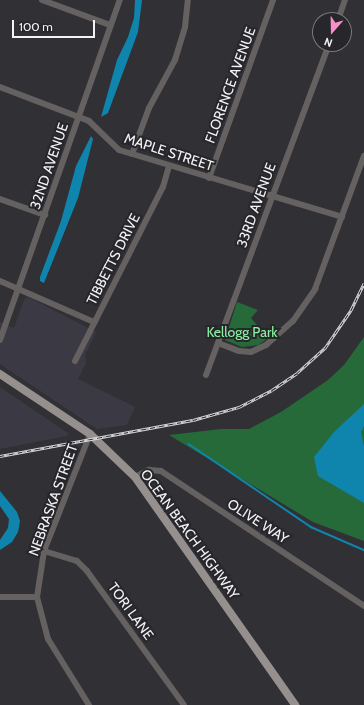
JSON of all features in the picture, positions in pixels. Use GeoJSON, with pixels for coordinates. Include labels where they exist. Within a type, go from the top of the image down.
{"type":"FeatureCollection","features":[{"type":"Feature","properties":{"kind":"main road","name":"OCEAN BEACH HIGHWAY"},"geometry":{"type":"LineString","coordinates":[[0,374],[90,434],[135,477],[295,705]]}},
{"type":"Feature","properties":{"kind":"street"},"geometry":{"type":"LineString","coordinates":[[42,0],[110,25]]}},
{"type":"Feature","properties":{"kind":"street","name":"32ND AVENUE"},"geometry":{"type":"LineString","coordinates":[[0,340],[120,0]]}},
{"type":"Feature","properties":{"kind":"street"},"geometry":{"type":"LineString","coordinates":[[132,154],[148,108],[175,60],[185,27],[188,0]]}},
{"type":"Feature","properties":{"kind":"street","name":"FLORENCE AVENUE"},"geometry":{"type":"LineString","coordinates":[[209,178],[273,0]]}},
{"type":"Feature","properties":{"kind":"street"},"geometry":{"type":"LineString","coordinates":[[341,12],[345,0]]}},
{"type":"Feature","properties":{"kind":"street","name":"33RD AVENUE"},"geometry":{"type":"LineString","coordinates":[[206,375],[326,52]]}},
{"type":"Feature","properties":{"kind":"street","name":"MAPLE STREET"},"geometry":{"type":"LineString","coordinates":[[0,87],[79,116],[94,125],[119,150],[342,217]]}},
{"type":"Feature","properties":{"kind":"street"},"geometry":{"type":"LineString","coordinates":[[218,343],[239,351],[251,352],[266,345],[294,321],[315,289],[364,156]]}},
{"type":"Feature","properties":{"kind":"street","name":"TIBBETTS DRIVE"},"geometry":{"type":"LineString","coordinates":[[75,361],[163,187],[170,166]]}},
{"type":"Feature","properties":{"kind":"street"},"geometry":{"type":"LineString","coordinates":[[0,199],[45,215]]}},
{"type":"Feature","properties":{"kind":"street"},"geometry":{"type":"LineString","coordinates":[[0,282],[94,322]]}},
{"type":"Feature","properties":{"kind":"street","name":"NEBRASKA STREET"},"geometry":{"type":"LineString","coordinates":[[89,705],[48,639],[36,597],[44,550],[90,434]]}},
{"type":"Feature","properties":{"kind":"street","name":"OLIVE WAY"},"geometry":{"type":"LineString","coordinates":[[135,477],[149,470],[160,471],[364,606]]}},
{"type":"Feature","properties":{"kind":"street","name":"TORI LANE"},"geometry":{"type":"LineString","coordinates":[[44,550],[77,561],[87,571],[184,705]]}},
{"type":"Feature","properties":{"kind":"street"},"geometry":{"type":"LineString","coordinates":[[0,597],[36,597]]}},
{"type":"Feature","properties":{"kind":"shaded area"},"geometry":{"type":"Polygon","coordinates":[[[28,297],[96,332],[85,355],[86,363],[78,379],[135,407],[127,425],[97,429],[0,364],[0,322],[14,328],[24,300],[28,297]]]}},
{"type":"Feature","properties":{"kind":"shaded area"},"geometry":{"type":"Polygon","coordinates":[[[0,387],[69,434],[67,436],[0,449],[0,387]]]}},
{"type":"Feature","properties":{"kind":"green space","name":"Kellogg Park"},"geometry":{"type":"Polygon","coordinates":[[[237,302],[258,310],[251,318],[268,338],[258,345],[242,347],[225,340],[237,302]]]}},
{"type":"Feature","properties":{"kind":"green space"},"geometry":{"type":"Polygon","coordinates":[[[364,337],[364,541],[313,522],[169,435],[221,429],[249,429],[281,412],[328,380],[344,365],[364,337]]]}},
{"type":"Feature","properties":{"kind":"water"},"geometry":{"type":"Polygon","coordinates":[[[135,0],[142,0],[138,32],[108,113],[101,117],[117,60],[128,37],[134,18],[135,0]]]}},
{"type":"Feature","properties":{"kind":"water"},"geometry":{"type":"Polygon","coordinates":[[[91,136],[93,139],[78,198],[44,283],[40,281],[40,277],[61,221],[76,166],[91,136]]]}},
{"type":"Feature","properties":{"kind":"water"},"geometry":{"type":"Polygon","coordinates":[[[364,404],[364,426],[361,432],[364,447],[364,503],[318,476],[314,457],[334,432],[364,404]]]}},
{"type":"Feature","properties":{"kind":"water"},"geometry":{"type":"Polygon","coordinates":[[[0,491],[17,512],[20,521],[18,532],[12,542],[0,550],[0,540],[8,528],[9,519],[0,506],[0,491]]]}},
{"type":"Feature","properties":{"kind":"waterway"},"geometry":{"type":"LineString","coordinates":[[189,444],[311,527],[364,550]]}},
{"type":"Feature","properties":{"kind":"railway"},"geometry":{"type":"LineString","coordinates":[[0,456],[193,420],[239,407],[272,390],[297,373],[325,348],[351,310],[364,283]]}}]}
